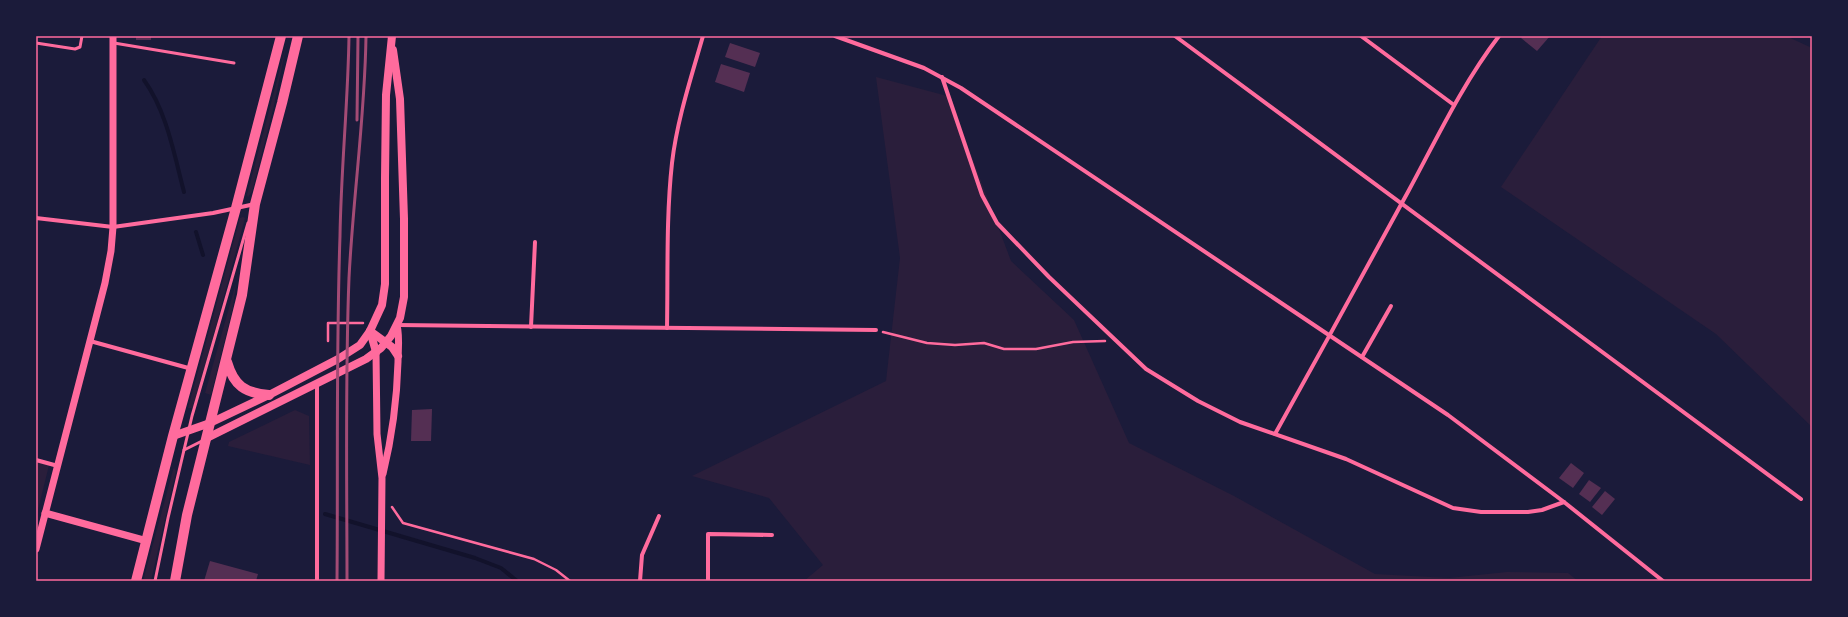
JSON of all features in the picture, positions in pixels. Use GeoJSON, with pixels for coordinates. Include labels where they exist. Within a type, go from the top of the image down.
{"type":"FeatureCollection","features":[{"type":"Feature","properties":{"kind":"main road"},"geometry":{"type":"LineString","coordinates":[[136,581],[173,436],[236,208],[281,36]]}},
{"type":"Feature","properties":{"kind":"main road"},"geometry":{"type":"LineString","coordinates":[[175,581],[187,515],[242,295],[255,204],[286,90],[298,36]]}},
{"type":"Feature","properties":{"kind":"main road"},"geometry":{"type":"LineString","coordinates":[[173,436],[189,429],[210,423],[270,395],[348,354],[360,345],[370,331],[382,305],[385,284],[384,178],[386,95],[392,36]]}},
{"type":"Feature","properties":{"kind":"main road"},"geometry":{"type":"LineString","coordinates":[[207,438],[359,363],[376,352],[386,342],[397,325],[403,309],[405,253],[400,99],[392,45]]}},
{"type":"Feature","properties":{"kind":"main road"},"geometry":{"type":"LineString","coordinates":[[370,331],[395,350],[398,356]]}},
{"type":"Feature","properties":{"kind":"main road"},"geometry":{"type":"LineString","coordinates":[[370,331],[376,352]]}},
{"type":"Feature","properties":{"kind":"main road"},"geometry":{"type":"LineString","coordinates":[[226,360],[232,376],[238,385],[253,393],[270,395]]}},
{"type":"Feature","properties":{"kind":"street"},"geometry":{"type":"LineString","coordinates":[[667,328],[669,212],[672,162],[680,119],[703,36]]}},
{"type":"Feature","properties":{"kind":"street"},"geometry":{"type":"LineString","coordinates":[[835,36],[900,59],[942,77],[1448,415],[1564,502],[1663,581]]}},
{"type":"Feature","properties":{"kind":"street"},"geometry":{"type":"LineString","coordinates":[[1175,36],[1801,499]]}},
{"type":"Feature","properties":{"kind":"street"},"geometry":{"type":"LineString","coordinates":[[1361,36],[1454,106]]}},
{"type":"Feature","properties":{"kind":"street"},"geometry":{"type":"LineString","coordinates":[[1275,434],[1330,336],[1454,106],[1478,66],[1499,36]]}},
{"type":"Feature","properties":{"kind":"street"},"geometry":{"type":"LineString","coordinates":[[36,549],[109,265],[113,227],[113,39]]}},
{"type":"Feature","properties":{"kind":"street"},"geometry":{"type":"LineString","coordinates":[[942,77],[982,195],[997,223],[1049,277],[1146,369],[1186,394],[1240,422],[1346,459],[1453,508],[1481,512],[1528,512],[1542,510],[1564,502]]}},
{"type":"Feature","properties":{"kind":"street"},"geometry":{"type":"LineString","coordinates":[[36,218],[113,227],[255,204]]}},
{"type":"Feature","properties":{"kind":"street"},"geometry":{"type":"LineString","coordinates":[[531,327],[535,242]]}},
{"type":"Feature","properties":{"kind":"street"},"geometry":{"type":"LineString","coordinates":[[1362,357],[1391,306]]}},
{"type":"Feature","properties":{"kind":"street"},"geometry":{"type":"LineString","coordinates":[[382,478],[392,433],[398,356],[397,325],[876,330]]}},
{"type":"Feature","properties":{"kind":"street"},"geometry":{"type":"LineString","coordinates":[[90,341],[192,369]]}},
{"type":"Feature","properties":{"kind":"street"},"geometry":{"type":"LineString","coordinates":[[376,352],[377,434],[382,478],[381,581]]}},
{"type":"Feature","properties":{"kind":"street"},"geometry":{"type":"LineString","coordinates":[[317,383],[317,581]]}},
{"type":"Feature","properties":{"kind":"street"},"geometry":{"type":"LineString","coordinates":[[36,460],[58,466]]}},
{"type":"Feature","properties":{"kind":"street"},"geometry":{"type":"LineString","coordinates":[[45,513],[147,541]]}},
{"type":"Feature","properties":{"kind":"street"},"geometry":{"type":"LineString","coordinates":[[640,581],[642,555],[659,516]]}},
{"type":"Feature","properties":{"kind":"street"},"geometry":{"type":"LineString","coordinates":[[708,581],[708,534],[772,535]]}},
{"type":"Feature","properties":{"kind":"lane"},"geometry":{"type":"LineString","coordinates":[[36,43],[75,49],[80,47],[82,36]]}},
{"type":"Feature","properties":{"kind":"lane"},"geometry":{"type":"LineString","coordinates":[[113,39],[234,63]]}},
{"type":"Feature","properties":{"kind":"lane"},"geometry":{"type":"LineString","coordinates":[[155,581],[189,429],[241,244],[255,204]]}},
{"type":"Feature","properties":{"kind":"lane"},"geometry":{"type":"LineString","coordinates":[[184,450],[207,438]]}},
{"type":"Feature","properties":{"kind":"path"},"geometry":{"type":"LineString","coordinates":[[328,341],[328,323],[363,323]]}},
{"type":"Feature","properties":{"kind":"path"},"geometry":{"type":"LineString","coordinates":[[876,330],[906,339],[928,343],[955,345],[984,343],[1004,349],[1036,349],[1073,342],[1115,341]]}},
{"type":"Feature","properties":{"kind":"path"},"geometry":{"type":"LineString","coordinates":[[382,502],[390,505],[403,523],[534,559],[556,570],[570,581]]}},
{"type":"Feature","properties":{"kind":"shaded area"},"geometry":{"type":"Polygon","coordinates":[[[1602,36],[1786,36],[1812,48],[1812,427],[1716,334],[1501,187],[1602,36]]]}},
{"type":"Feature","properties":{"kind":"shaded area"},"geometry":{"type":"Polygon","coordinates":[[[287,42],[273,110],[252,192],[248,197],[247,195],[287,42]]]}},
{"type":"Feature","properties":{"kind":"shaded area"},"geometry":{"type":"Polygon","coordinates":[[[876,77],[951,97],[1011,261],[1074,320],[1129,443],[1234,496],[1375,574],[1449,578],[1507,572],[1568,573],[1578,581],[804,581],[823,565],[769,498],[692,476],[886,381],[900,258],[876,77]]]}},
{"type":"Feature","properties":{"kind":"shaded area"},"geometry":{"type":"Polygon","coordinates":[[[240,218],[245,218],[194,408],[188,408],[240,218]]]}},
{"type":"Feature","properties":{"kind":"shaded area"},"geometry":{"type":"Polygon","coordinates":[[[236,283],[233,307],[211,395],[205,393],[236,283]]]}},
{"type":"Feature","properties":{"kind":"shaded area"},"geometry":{"type":"Polygon","coordinates":[[[295,410],[309,416],[310,465],[228,446],[229,442],[295,410]]]}},
{"type":"Feature","properties":{"kind":"shaded area"},"geometry":{"type":"Polygon","coordinates":[[[36,462],[49,465],[36,518],[36,462]]]}},
{"type":"Feature","properties":{"kind":"shaded area"},"geometry":{"type":"Polygon","coordinates":[[[174,468],[176,471],[151,581],[143,581],[173,470],[174,468]]]}},
{"type":"Feature","properties":{"kind":"building"},"geometry":{"type":"Polygon","coordinates":[[[136,36],[151,36],[151,40],[136,40],[136,36]]]}},
{"type":"Feature","properties":{"kind":"building"},"geometry":{"type":"Polygon","coordinates":[[[1523,36],[1550,36],[1537,51],[1521,38],[1523,36]]]}},
{"type":"Feature","properties":{"kind":"building"},"geometry":{"type":"Polygon","coordinates":[[[730,43],[760,53],[755,67],[725,57],[730,43]]]}},
{"type":"Feature","properties":{"kind":"building"},"geometry":{"type":"Polygon","coordinates":[[[721,64],[750,73],[744,92],[715,82],[721,64]]]}},
{"type":"Feature","properties":{"kind":"building"},"geometry":{"type":"Polygon","coordinates":[[[432,409],[431,441],[411,441],[412,410],[432,409]]]}},
{"type":"Feature","properties":{"kind":"building"},"geometry":{"type":"Polygon","coordinates":[[[1571,463],[1584,473],[1573,488],[1559,478],[1571,463]]]}},
{"type":"Feature","properties":{"kind":"building"},"geometry":{"type":"Polygon","coordinates":[[[1589,480],[1601,488],[1590,502],[1579,494],[1589,480]]]}},
{"type":"Feature","properties":{"kind":"building"},"geometry":{"type":"Polygon","coordinates":[[[1605,491],[1615,499],[1602,515],[1592,507],[1605,491]]]}},
{"type":"Feature","properties":{"kind":"building"},"geometry":{"type":"Polygon","coordinates":[[[210,561],[258,574],[256,581],[204,581],[210,561]]]}},
{"type":"Feature","properties":{"kind":"waterway"},"geometry":{"type":"LineString","coordinates":[[144,80],[152,92],[164,119],[184,192]]}},
{"type":"Feature","properties":{"kind":"waterway"},"geometry":{"type":"LineString","coordinates":[[196,232],[203,255]]}},
{"type":"Feature","properties":{"kind":"waterway"},"geometry":{"type":"LineString","coordinates":[[325,514],[475,558],[501,568],[517,581]]}},
{"type":"Feature","properties":{"kind":"railway"},"geometry":{"type":"LineString","coordinates":[[337,581],[339,279],[349,36]]}},
{"type":"Feature","properties":{"kind":"railway"},"geometry":{"type":"LineString","coordinates":[[357,120],[358,36]]}},
{"type":"Feature","properties":{"kind":"railway"},"geometry":{"type":"LineString","coordinates":[[347,581],[347,392],[349,278],[361,127],[366,36]]}}]}
